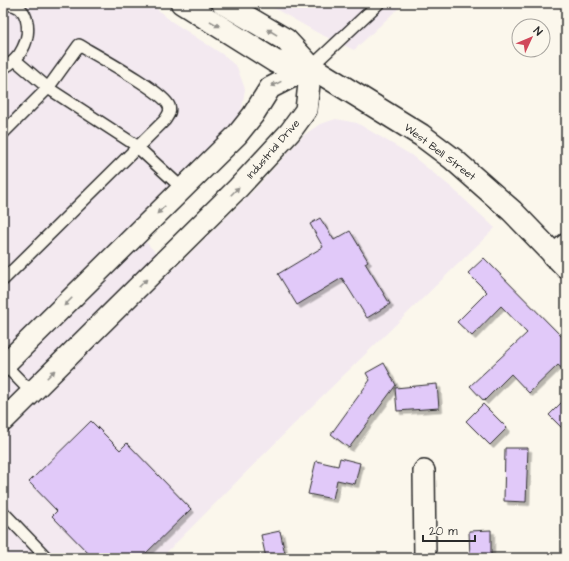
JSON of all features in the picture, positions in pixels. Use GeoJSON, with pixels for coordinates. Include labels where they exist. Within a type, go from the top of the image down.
{"type":"FeatureCollection","features":[{"type":"Feature","properties":{"kind":"main road","name":"West Bell Street"},"geometry":{"type":"LineString","coordinates":[[182,3],[276,62],[311,67]]}},
{"type":"Feature","properties":{"kind":"main road","name":"West Bell Street"},"geometry":{"type":"LineString","coordinates":[[223,3],[286,40],[311,67],[421,135],[453,159],[562,256]]}},
{"type":"Feature","properties":{"kind":"street"},"geometry":{"type":"LineString","coordinates":[[4,365],[237,135],[253,115],[270,88],[311,67]]}},
{"type":"Feature","properties":{"kind":"street","name":"Industrial Drive"},"geometry":{"type":"LineString","coordinates":[[3,421],[238,188],[290,132],[306,110],[311,67]]}},
{"type":"Feature","properties":{"kind":"street"},"geometry":{"type":"LineString","coordinates":[[424,471],[425,558]]}},
{"type":"Feature","properties":{"kind":"lane"},"geometry":{"type":"LineString","coordinates":[[311,67],[379,3]]}},
{"type":"Feature","properties":{"kind":"lane"},"geometry":{"type":"LineString","coordinates":[[3,6],[13,6],[22,11],[28,26],[27,40],[23,50],[15,60],[3,68]]}},
{"type":"Feature","properties":{"kind":"lane"},"geometry":{"type":"LineString","coordinates":[[3,133],[48,88],[79,45],[158,94],[169,106],[170,113],[166,120],[3,280]]}},
{"type":"Feature","properties":{"kind":"lane"},"geometry":{"type":"LineString","coordinates":[[15,60],[48,88],[138,148],[183,188]]}},
{"type":"Feature","properties":{"kind":"lane"},"geometry":{"type":"LineString","coordinates":[[4,365],[32,393]]}},
{"type":"Feature","properties":{"kind":"lane"},"geometry":{"type":"LineString","coordinates":[[3,512],[47,558]]}},
{"type":"Feature","properties":{"kind":"shaded area"},"geometry":{"type":"Polygon","coordinates":[[[3,3],[150,3],[171,21],[222,54],[237,67],[245,89],[242,108],[237,117],[226,131],[131,227],[173,270],[252,192],[304,135],[320,124],[336,119],[357,123],[411,155],[451,187],[495,228],[309,409],[161,558],[3,558],[3,3]]]}},
{"type":"Feature","properties":{"kind":"shaded area"},"geometry":{"type":"Polygon","coordinates":[[[265,3],[404,3],[354,50],[318,33],[265,3]]]}},
{"type":"Feature","properties":{"kind":"building"},"geometry":{"type":"Polygon","coordinates":[[[320,218],[334,240],[350,231],[368,261],[365,263],[390,304],[367,318],[342,278],[297,305],[278,274],[323,247],[310,224],[320,218]]]}},
{"type":"Feature","properties":{"kind":"building"},"geometry":{"type":"Polygon","coordinates":[[[484,258],[566,341],[566,372],[558,365],[529,393],[511,374],[484,401],[470,386],[527,333],[501,306],[472,336],[457,322],[487,292],[468,273],[484,258]]]}},
{"type":"Feature","properties":{"kind":"building"},"geometry":{"type":"Polygon","coordinates":[[[384,363],[396,385],[349,448],[331,434],[370,380],[366,373],[384,363]]]}},
{"type":"Feature","properties":{"kind":"building"},"geometry":{"type":"Polygon","coordinates":[[[437,384],[439,408],[397,411],[395,388],[437,384]]]}},
{"type":"Feature","properties":{"kind":"building"},"geometry":{"type":"Polygon","coordinates":[[[566,398],[566,432],[549,415],[566,398]]]}},
{"type":"Feature","properties":{"kind":"building"},"geometry":{"type":"Polygon","coordinates":[[[483,404],[507,428],[490,445],[466,421],[483,404]]]}},
{"type":"Feature","properties":{"kind":"building"},"geometry":{"type":"Polygon","coordinates":[[[91,421],[120,450],[127,443],[191,509],[141,558],[93,558],[52,516],[57,511],[29,482],[91,421]]]}},
{"type":"Feature","properties":{"kind":"building"},"geometry":{"type":"Polygon","coordinates":[[[505,448],[528,448],[526,502],[504,501],[505,448]]]}},
{"type":"Feature","properties":{"kind":"building"},"geometry":{"type":"Polygon","coordinates":[[[340,458],[360,463],[355,484],[337,480],[333,499],[308,494],[316,461],[338,466],[340,458]]]}},
{"type":"Feature","properties":{"kind":"building"},"geometry":{"type":"Polygon","coordinates":[[[491,530],[491,558],[470,558],[469,531],[491,530]]]}},
{"type":"Feature","properties":{"kind":"building"},"geometry":{"type":"Polygon","coordinates":[[[280,531],[286,558],[266,558],[261,535],[280,531]]]}}]}
